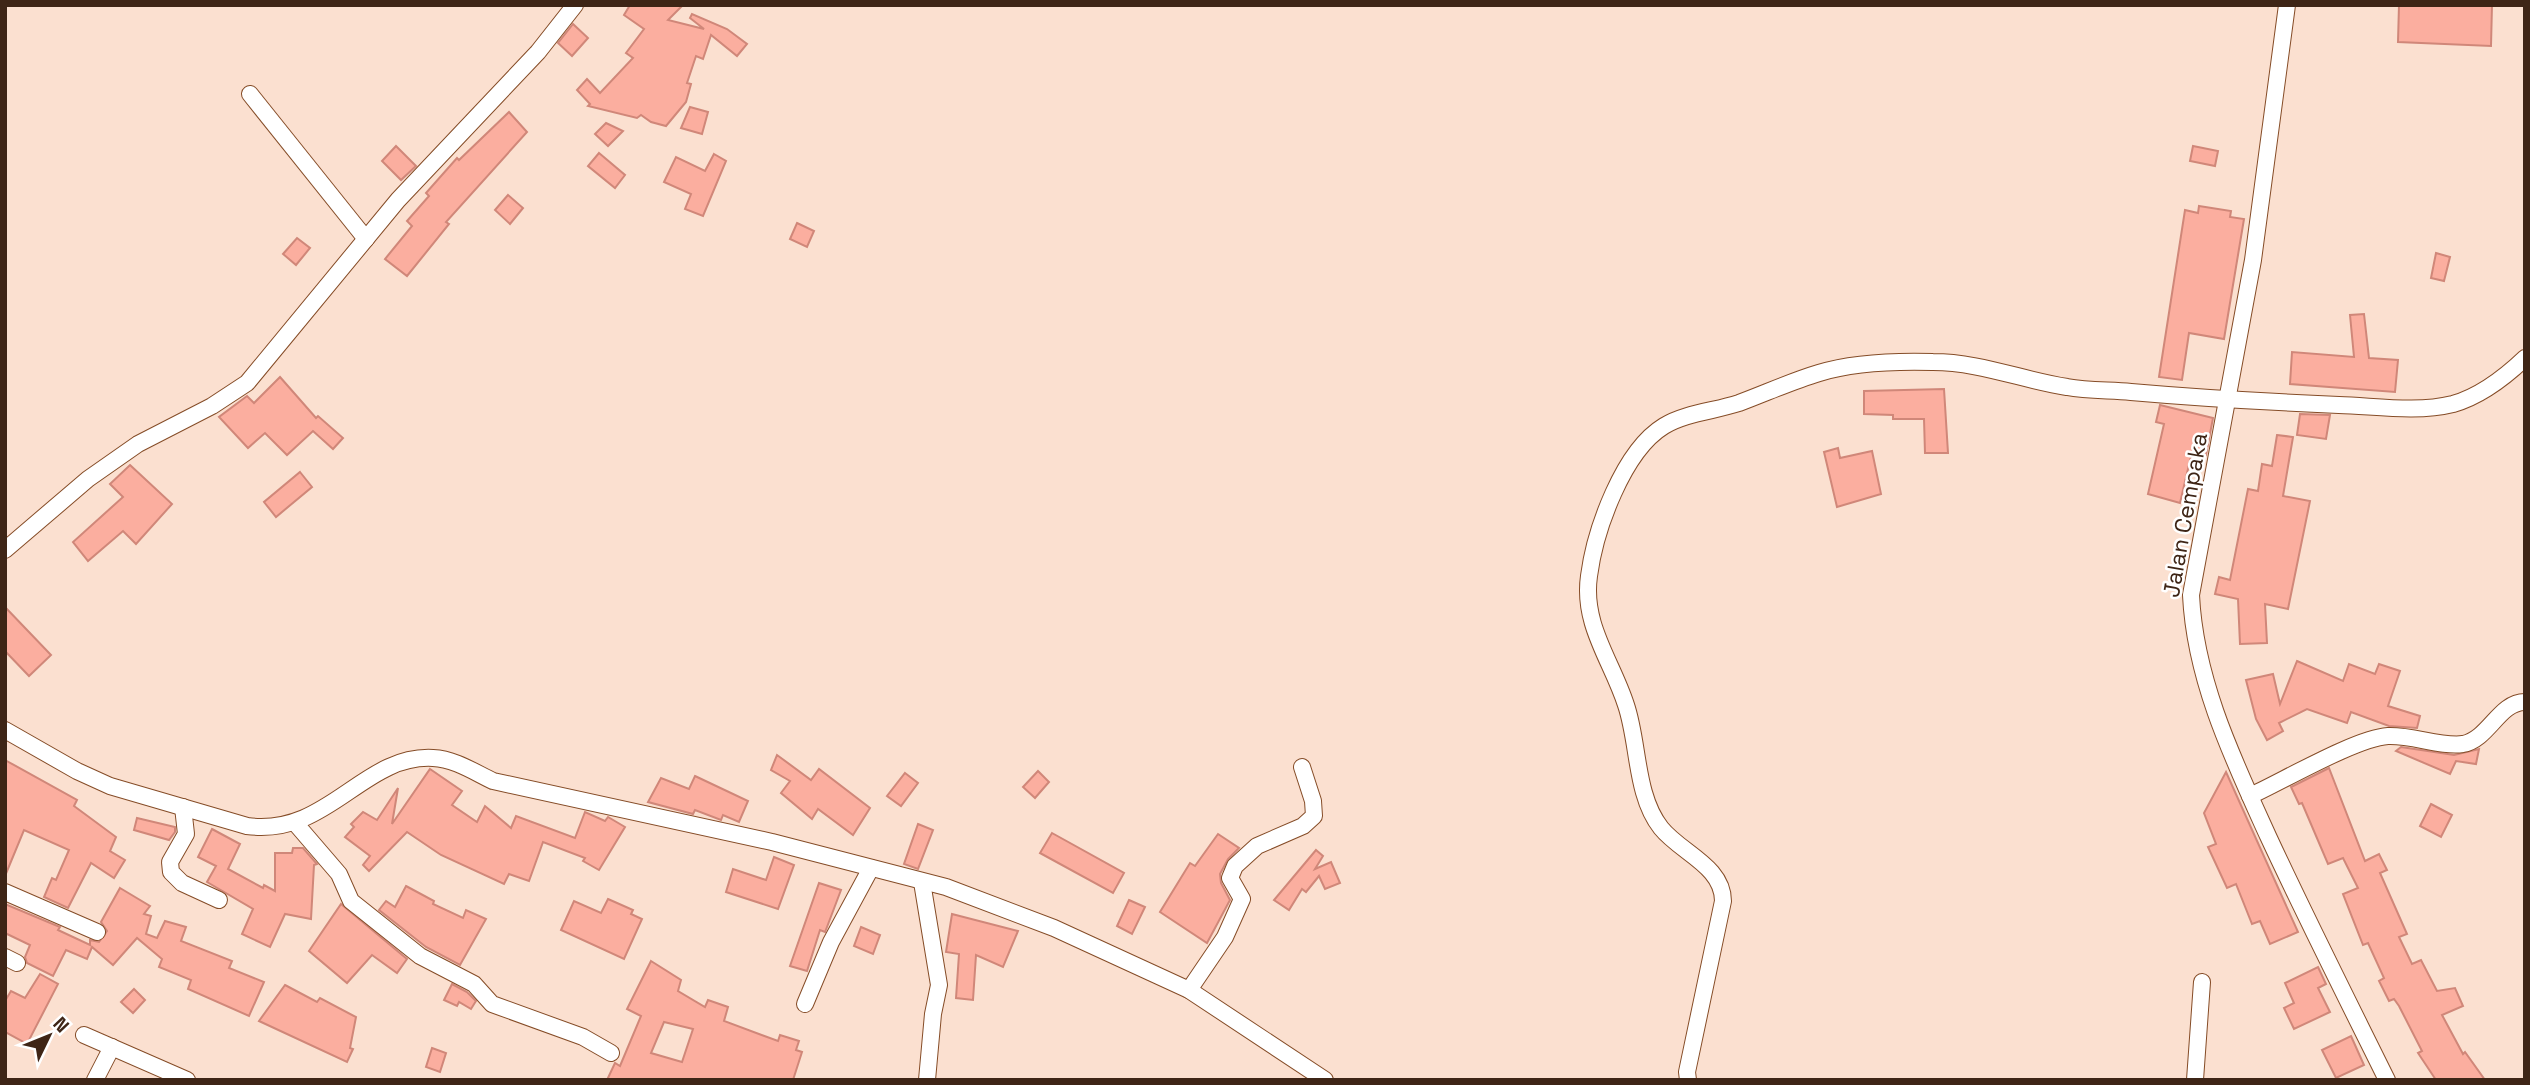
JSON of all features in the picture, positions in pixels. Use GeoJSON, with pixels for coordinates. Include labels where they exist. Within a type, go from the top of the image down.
{"type":"FeatureCollection","features":[{"type":"Feature","properties":{"kind":"street"},"geometry":{"type":"LineString","coordinates":[[5,550],[88,480],[138,444],[212,406],[247,383],[423,172],[538,52],[575,5]]}},
{"type":"Feature","properties":{"kind":"street","name":"Jalan Cempaka"},"geometry":{"type":"LineString","coordinates":[[2287,5],[2253,260],[2191,594],[2193,624],[2202,672],[2250,796],[2385,1079]]}},
{"type":"Feature","properties":{"kind":"street"},"geometry":{"type":"LineString","coordinates":[[250,94],[366,239]]}},
{"type":"Feature","properties":{"kind":"street"},"geometry":{"type":"LineString","coordinates":[[1688,1080],[1687,1072],[1723,901],[1722,887],[1717,876],[1665,833],[1653,817],[1627,706],[1603,657],[1591,618],[1588,591],[1598,536],[1616,489],[1641,445],[1666,424],[1686,417],[1723,408],[1821,372],[1885,363],[1969,364],[2068,388],[2228,406],[2441,406],[2479,393],[2504,378],[2525,358]]}},
{"type":"Feature","properties":{"kind":"street"},"geometry":{"type":"LineString","coordinates":[[2250,796],[2373,738],[2404,736],[2463,744],[2477,737],[2506,710],[2525,702]]}},
{"type":"Feature","properties":{"kind":"street"},"geometry":{"type":"LineString","coordinates":[[5,730],[77,771],[184,817],[268,828],[296,824],[387,768],[433,758],[466,767],[493,781],[772,842],[946,887],[1054,928],[1189,990],[1325,1080]]}},
{"type":"Feature","properties":{"kind":"street"},"geometry":{"type":"LineString","coordinates":[[1189,990],[1228,932],[1242,899],[1230,878],[1232,871],[1257,846],[1303,826],[1314,816],[1313,801],[1302,767]]}},
{"type":"Feature","properties":{"kind":"street"},"geometry":{"type":"LineString","coordinates":[[184,817],[184,841],[170,862],[171,872],[182,883],[219,900]]}},
{"type":"Feature","properties":{"kind":"street"},"geometry":{"type":"LineString","coordinates":[[296,824],[339,874],[351,901],[420,956],[474,984],[492,1004],[583,1037],[611,1054]]}},
{"type":"Feature","properties":{"kind":"street"},"geometry":{"type":"LineString","coordinates":[[805,1004],[831,942],[871,869]]}},
{"type":"Feature","properties":{"kind":"street"},"geometry":{"type":"LineString","coordinates":[[922,882],[939,985],[933,1014],[928,1080]]}},
{"type":"Feature","properties":{"kind":"street"},"geometry":{"type":"LineString","coordinates":[[5,892],[97,932]]}},
{"type":"Feature","properties":{"kind":"street"},"geometry":{"type":"LineString","coordinates":[[2195,1080],[2203,982]]}},
{"type":"Feature","properties":{"kind":"street"},"geometry":{"type":"LineString","coordinates":[[84,1035],[187,1080]]}},
{"type":"Feature","properties":{"kind":"street"},"geometry":{"type":"LineString","coordinates":[[95,1080],[112,1047]]}},
{"type":"Feature","properties":{"kind":"building"},"geometry":{"type":"Polygon","coordinates":[[[630,5],[683,5],[668,20],[704,29],[690,18],[692,14],[727,29],[747,44],[737,56],[711,35],[703,59],[696,56],[687,83],[691,84],[686,102],[666,126],[651,122],[641,115],[637,118],[588,106],[590,104],[577,90],[587,79],[600,93],[633,58],[626,53],[644,29],[624,15],[630,5]]]}},
{"type":"Feature","properties":{"kind":"building"},"geometry":{"type":"Polygon","coordinates":[[[2399,5],[2492,5],[2491,46],[2398,42],[2399,5]]]}},
{"type":"Feature","properties":{"kind":"building"},"geometry":{"type":"Polygon","coordinates":[[[573,24],[588,38],[572,56],[558,43],[573,24]]]}},
{"type":"Feature","properties":{"kind":"building"},"geometry":{"type":"Polygon","coordinates":[[[690,107],[708,112],[702,134],[681,128],[690,107]]]}},
{"type":"Feature","properties":{"kind":"building"},"geometry":{"type":"Polygon","coordinates":[[[509,112],[527,132],[446,222],[449,224],[407,276],[385,259],[412,226],[407,221],[429,196],[426,193],[457,158],[459,160],[509,112]]]}},
{"type":"Feature","properties":{"kind":"building"},"geometry":{"type":"Polygon","coordinates":[[[606,123],[623,131],[608,146],[595,134],[606,123]]]}},
{"type":"Feature","properties":{"kind":"building"},"geometry":{"type":"Polygon","coordinates":[[[396,146],[416,166],[401,180],[382,161],[396,146]]]}},
{"type":"Feature","properties":{"kind":"building"},"geometry":{"type":"Polygon","coordinates":[[[2193,146],[2218,151],[2215,166],[2190,161],[2193,146]]]}},
{"type":"Feature","properties":{"kind":"building"},"geometry":{"type":"Polygon","coordinates":[[[599,153],[625,175],[615,188],[588,166],[599,153]]]}},
{"type":"Feature","properties":{"kind":"building"},"geometry":{"type":"Polygon","coordinates":[[[714,154],[726,161],[703,216],[685,209],[691,194],[664,182],[676,157],[705,171],[714,154]]]}},
{"type":"Feature","properties":{"kind":"building"},"geometry":{"type":"Polygon","coordinates":[[[508,195],[523,208],[510,224],[495,210],[508,195]]]}},
{"type":"Feature","properties":{"kind":"building"},"geometry":{"type":"Polygon","coordinates":[[[2199,206],[2231,211],[2230,217],[2244,219],[2224,339],[2189,333],[2182,380],[2159,377],[2185,210],[2198,213],[2199,206]]]}},
{"type":"Feature","properties":{"kind":"building"},"geometry":{"type":"Polygon","coordinates":[[[797,223],[814,231],[807,247],[790,239],[797,223]]]}},
{"type":"Feature","properties":{"kind":"building"},"geometry":{"type":"Polygon","coordinates":[[[297,238],[310,248],[296,265],[283,254],[297,238]]]}},
{"type":"Feature","properties":{"kind":"building"},"geometry":{"type":"Polygon","coordinates":[[[2436,253],[2450,257],[2444,281],[2431,278],[2436,253]]]}},
{"type":"Feature","properties":{"kind":"building"},"geometry":{"type":"Polygon","coordinates":[[[2364,314],[2369,358],[2398,360],[2395,392],[2290,384],[2292,352],[2354,357],[2350,315],[2364,314]]]}},
{"type":"Feature","properties":{"kind":"building"},"geometry":{"type":"Polygon","coordinates":[[[280,377],[316,418],[318,416],[343,438],[333,449],[313,431],[287,455],[265,433],[248,448],[219,417],[247,396],[254,403],[280,377]]]}},
{"type":"Feature","properties":{"kind":"building"},"geometry":{"type":"Polygon","coordinates":[[[1944,389],[1948,453],[1925,453],[1924,419],[1893,419],[1893,415],[1864,414],[1864,391],[1944,389]]]}},
{"type":"Feature","properties":{"kind":"building"},"geometry":{"type":"Polygon","coordinates":[[[2160,405],[2213,418],[2206,455],[2192,452],[2180,503],[2148,494],[2164,424],[2156,422],[2160,405]]]}},
{"type":"Feature","properties":{"kind":"building"},"geometry":{"type":"Polygon","coordinates":[[[2300,414],[2330,415],[2326,439],[2297,435],[2300,414]]]}},
{"type":"Feature","properties":{"kind":"building"},"geometry":{"type":"Polygon","coordinates":[[[2277,435],[2293,437],[2283,496],[2310,501],[2288,609],[2265,604],[2267,643],[2240,644],[2238,599],[2215,594],[2219,577],[2230,580],[2248,489],[2258,491],[2262,464],[2272,466],[2277,435]]]}},
{"type":"Feature","properties":{"kind":"building"},"geometry":{"type":"Polygon","coordinates":[[[1838,448],[1840,458],[1872,451],[1881,494],[1837,507],[1824,452],[1838,448]]]}},
{"type":"Feature","properties":{"kind":"building"},"geometry":{"type":"Polygon","coordinates":[[[130,465],[172,504],[136,544],[123,531],[88,561],[73,542],[123,497],[110,484],[130,465]]]}},
{"type":"Feature","properties":{"kind":"building"},"geometry":{"type":"Polygon","coordinates":[[[300,472],[312,487],[276,517],[264,502],[300,472]]]}},
{"type":"Feature","properties":{"kind":"building"},"geometry":{"type":"Polygon","coordinates":[[[5,607],[51,655],[29,676],[5,651],[5,607]]]}},
{"type":"Feature","properties":{"kind":"building"},"geometry":{"type":"Polygon","coordinates":[[[2297,661],[2343,681],[2349,664],[2375,674],[2379,664],[2400,671],[2388,706],[2420,716],[2417,728],[2389,726],[2351,712],[2347,723],[2307,709],[2279,723],[2283,731],[2267,740],[2256,719],[2246,680],[2273,674],[2280,704],[2297,661]]]}},
{"type":"Feature","properties":{"kind":"building"},"geometry":{"type":"Polygon","coordinates":[[[2401,747],[2454,755],[2479,749],[2476,764],[2456,761],[2450,774],[2396,751],[2401,747]]]}},
{"type":"Feature","properties":{"kind":"building"},"geometry":{"type":"Polygon","coordinates":[[[777,755],[811,780],[819,769],[870,808],[853,835],[818,809],[812,819],[781,793],[790,781],[771,770],[777,755]]]}},
{"type":"Feature","properties":{"kind":"building"},"geometry":{"type":"Polygon","coordinates":[[[5,760],[77,800],[74,806],[116,837],[110,851],[125,860],[114,878],[91,863],[68,908],[44,897],[52,878],[56,880],[69,850],[24,830],[5,876],[5,760]]]}},
{"type":"Feature","properties":{"kind":"building"},"geometry":{"type":"Polygon","coordinates":[[[2329,768],[2365,861],[2379,854],[2387,870],[2380,873],[2407,934],[2399,937],[2412,964],[2421,960],[2437,991],[2455,988],[2463,1006],[2442,1015],[2463,1054],[2465,1052],[2485,1080],[2436,1080],[2418,1053],[2422,1051],[2399,1006],[2394,999],[2389,1001],[2379,981],[2384,978],[2368,943],[2363,945],[2343,894],[2358,888],[2343,858],[2328,864],[2302,803],[2299,804],[2291,787],[2329,768]]]}},
{"type":"Feature","properties":{"kind":"building"},"geometry":{"type":"Polygon","coordinates":[[[430,769],[462,791],[452,805],[477,822],[485,806],[511,828],[516,816],[575,838],[585,812],[605,821],[608,817],[625,827],[599,870],[583,861],[585,858],[543,842],[529,881],[509,874],[504,884],[441,855],[407,832],[369,871],[363,865],[370,856],[345,837],[354,827],[351,824],[363,812],[377,820],[398,788],[392,824],[430,769]]]}},
{"type":"Feature","properties":{"kind":"building"},"geometry":{"type":"Polygon","coordinates":[[[1038,771],[1049,782],[1035,798],[1023,787],[1038,771]]]}},
{"type":"Feature","properties":{"kind":"building"},"geometry":{"type":"Polygon","coordinates":[[[2226,772],[2298,932],[2270,944],[2260,921],[2252,924],[2236,884],[2227,888],[2208,847],[2216,844],[2204,813],[2226,772]]]}},
{"type":"Feature","properties":{"kind":"building"},"geometry":{"type":"Polygon","coordinates":[[[905,773],[918,783],[901,806],[887,796],[905,773]]]}},
{"type":"Feature","properties":{"kind":"building"},"geometry":{"type":"Polygon","coordinates":[[[695,776],[748,801],[739,822],[723,815],[721,820],[695,810],[693,814],[648,802],[661,778],[689,789],[695,776]]]}},
{"type":"Feature","properties":{"kind":"building"},"geometry":{"type":"Polygon","coordinates":[[[2431,804],[2452,815],[2441,837],[2420,826],[2431,804]]]}},
{"type":"Feature","properties":{"kind":"building"},"geometry":{"type":"Polygon","coordinates":[[[137,818],[175,827],[175,832],[169,840],[134,830],[137,818]]]}},
{"type":"Feature","properties":{"kind":"building"},"geometry":{"type":"Polygon","coordinates":[[[918,824],[933,830],[918,869],[904,864],[918,824]]]}},
{"type":"Feature","properties":{"kind":"building"},"geometry":{"type":"Polygon","coordinates":[[[212,829],[240,844],[228,869],[263,888],[264,885],[275,891],[275,853],[292,853],[293,848],[303,848],[317,864],[314,865],[311,919],[285,914],[270,947],[242,934],[253,909],[207,882],[216,866],[198,857],[212,829]]]}},
{"type":"Feature","properties":{"kind":"building"},"geometry":{"type":"Polygon","coordinates":[[[1052,833],[1124,873],[1113,893],[1040,853],[1052,833]]]}},
{"type":"Feature","properties":{"kind":"building"},"geometry":{"type":"Polygon","coordinates":[[[1218,834],[1239,848],[1228,859],[1220,874],[1221,883],[1230,900],[1207,943],[1160,912],[1190,863],[1195,866],[1218,834]]]}},
{"type":"Feature","properties":{"kind":"building"},"geometry":{"type":"Polygon","coordinates":[[[1316,850],[1323,856],[1315,869],[1331,862],[1340,883],[1325,889],[1319,876],[1306,892],[1302,889],[1289,910],[1274,900],[1316,850]]]}},
{"type":"Feature","properties":{"kind":"building"},"geometry":{"type":"Polygon","coordinates":[[[774,857],[794,865],[778,909],[726,892],[733,869],[766,880],[774,857]]]}},
{"type":"Feature","properties":{"kind":"building"},"geometry":{"type":"Polygon","coordinates":[[[819,883],[841,890],[825,932],[820,930],[807,971],[790,966],[819,883]]]}},
{"type":"Feature","properties":{"kind":"building"},"geometry":{"type":"Polygon","coordinates":[[[406,886],[434,901],[433,904],[463,918],[466,910],[486,919],[460,965],[426,947],[379,910],[386,901],[395,907],[406,886]]]}},
{"type":"Feature","properties":{"kind":"building"},"geometry":{"type":"Polygon","coordinates":[[[120,888],[150,906],[144,914],[151,916],[146,934],[157,938],[165,921],[186,927],[181,941],[232,961],[229,968],[264,982],[249,1016],[188,989],[191,980],[159,967],[162,959],[137,938],[113,965],[92,947],[87,959],[66,950],[53,976],[27,963],[25,957],[30,945],[5,933],[5,904],[60,927],[58,930],[90,945],[90,940],[99,942],[107,931],[101,922],[120,888]]]}},
{"type":"Feature","properties":{"kind":"building"},"geometry":{"type":"Polygon","coordinates":[[[608,899],[633,910],[631,914],[642,919],[624,959],[561,930],[574,901],[601,913],[608,899]]]}},
{"type":"Feature","properties":{"kind":"building"},"geometry":{"type":"Polygon","coordinates":[[[1129,900],[1145,907],[1132,934],[1117,926],[1129,900]]]}},
{"type":"Feature","properties":{"kind":"building"},"geometry":{"type":"Polygon","coordinates":[[[341,904],[407,959],[397,973],[372,955],[347,983],[309,951],[341,904]]]}},
{"type":"Feature","properties":{"kind":"building"},"geometry":{"type":"Polygon","coordinates":[[[952,914],[1018,931],[1003,967],[976,955],[973,1000],[956,998],[959,954],[946,952],[952,914]]]}},
{"type":"Feature","properties":{"kind":"building"},"geometry":{"type":"Polygon","coordinates":[[[861,927],[880,935],[873,954],[854,946],[861,927]]]}},
{"type":"Feature","properties":{"kind":"building"},"geometry":{"type":"Polygon","coordinates":[[[651,961],[681,980],[678,991],[705,1007],[708,1000],[728,1007],[724,1021],[778,1041],[780,1035],[799,1041],[796,1050],[802,1052],[793,1080],[607,1080],[615,1063],[620,1066],[641,1016],[627,1009],[651,961]],[[664,1022],[651,1053],[682,1062],[693,1029],[664,1022]]]}},
{"type":"Feature","properties":{"kind":"building"},"geometry":{"type":"Polygon","coordinates":[[[2318,967],[2326,984],[2318,988],[2330,1012],[2294,1029],[2284,1008],[2294,1003],[2285,983],[2318,967]]]}},
{"type":"Feature","properties":{"kind":"building"},"geometry":{"type":"Polygon","coordinates":[[[40,974],[58,984],[27,1044],[5,1032],[5,1001],[11,991],[25,998],[40,974]]]}},
{"type":"Feature","properties":{"kind":"building"},"geometry":{"type":"Polygon","coordinates":[[[452,984],[467,992],[476,1001],[471,1009],[459,1002],[457,1006],[444,1000],[452,984]]]}},
{"type":"Feature","properties":{"kind":"building"},"geometry":{"type":"Polygon","coordinates":[[[285,985],[317,1002],[320,998],[356,1017],[350,1048],[353,1049],[347,1062],[259,1021],[285,985]]]}},
{"type":"Feature","properties":{"kind":"building"},"geometry":{"type":"Polygon","coordinates":[[[134,989],[145,1000],[133,1013],[121,1002],[134,989]]]}},
{"type":"Feature","properties":{"kind":"building"},"geometry":{"type":"Polygon","coordinates":[[[2351,1036],[2364,1065],[2336,1078],[2322,1050],[2351,1036]]]}},
{"type":"Feature","properties":{"kind":"building"},"geometry":{"type":"Polygon","coordinates":[[[432,1048],[446,1053],[440,1072],[426,1067],[432,1048]]]}}]}
